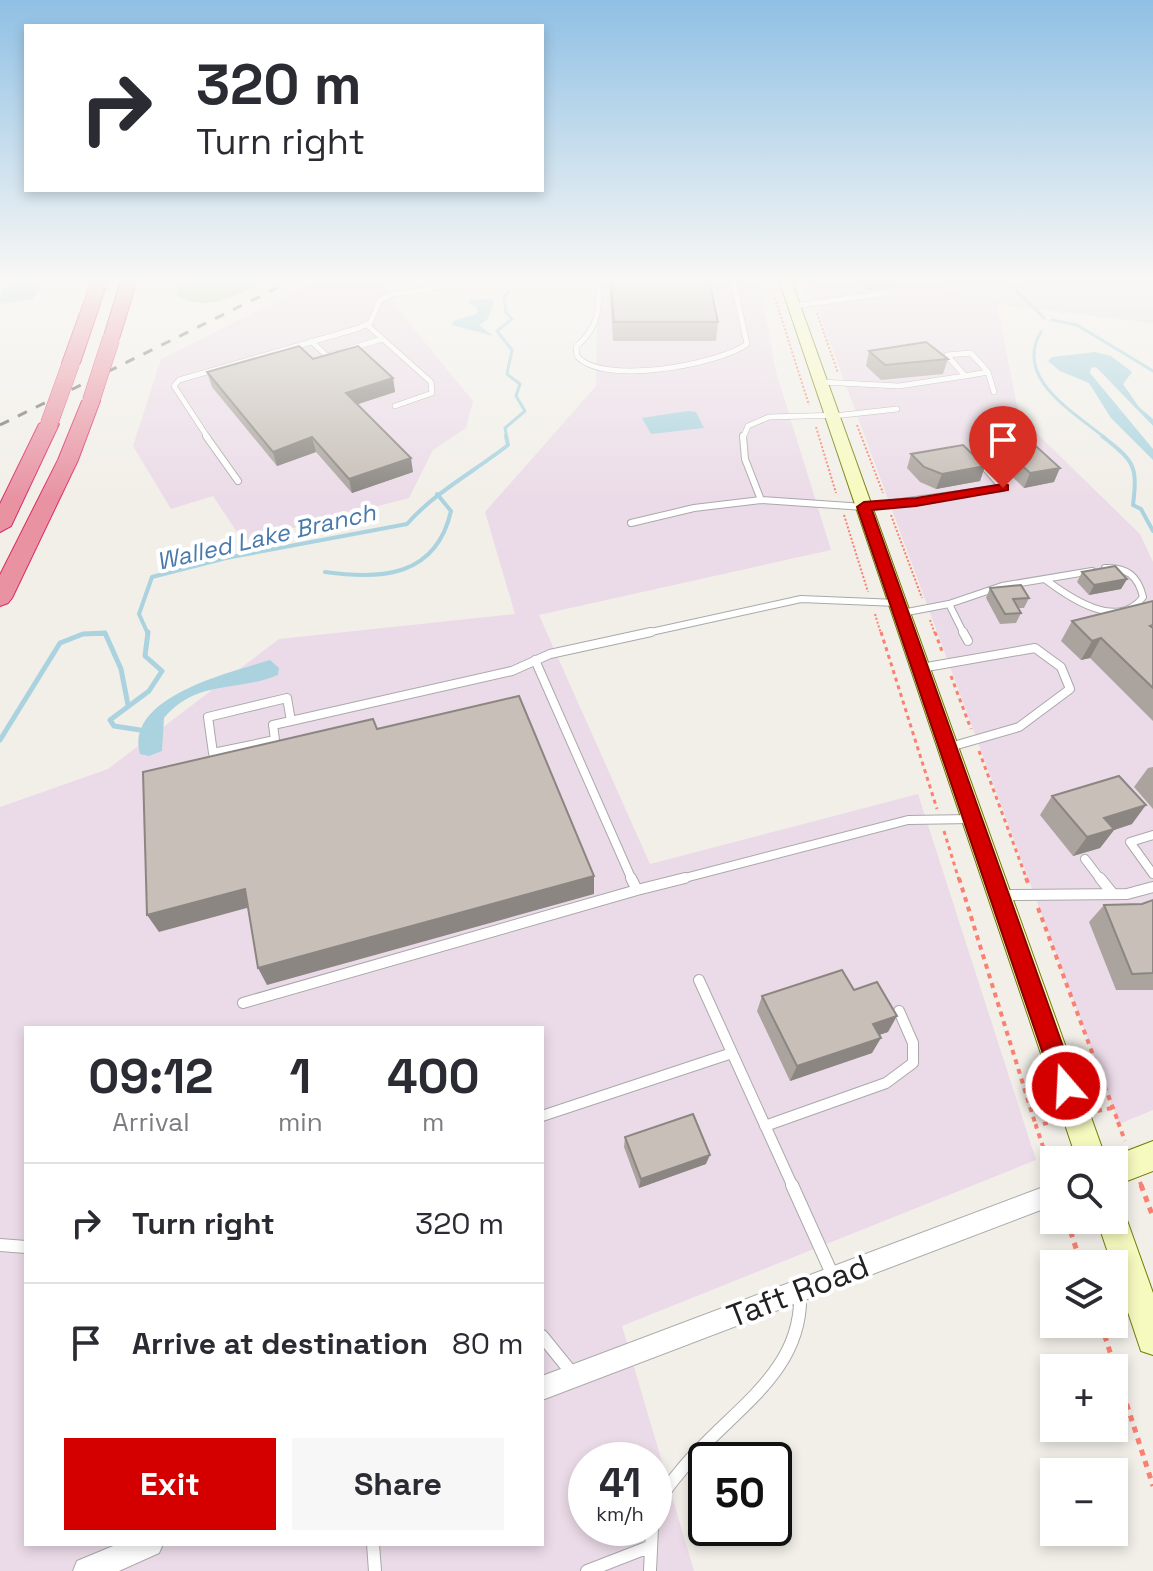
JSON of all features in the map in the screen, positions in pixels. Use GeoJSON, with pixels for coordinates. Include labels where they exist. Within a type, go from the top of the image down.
{"type":"FeatureCollection","features":[{"type":"Feature","properties":{"kind":"highway"},"geometry":{"type":"LineString","coordinates":[[0,526],[49,424],[74,353]]}},
{"type":"Feature","properties":{"kind":"highway"},"geometry":{"type":"LineString","coordinates":[[0,598],[68,460],[106,353]]}},
{"type":"Feature","properties":{"kind":"main road"},"geometry":{"type":"LineString","coordinates":[[820,353],[830,380],[833,417],[1087,1146]]}},
{"type":"Feature","properties":{"kind":"main road"},"geometry":{"type":"LineString","coordinates":[[1128,1166],[1153,1156]]}},
{"type":"Feature","properties":{"kind":"main road"},"geometry":{"type":"LineString","coordinates":[[1117,1234],[1153,1339]]}},
{"type":"Feature","properties":{"kind":"street","name":"Taft Road"},"geometry":{"type":"LineString","coordinates":[[544,1387],[1040,1199]]}},
{"type":"Feature","properties":{"kind":"street"},"geometry":{"type":"LineString","coordinates":[[87,1571],[145,1546]]}},
{"type":"Feature","properties":{"kind":"lane"},"geometry":{"type":"LineString","coordinates":[[238,481],[174,386],[189,375],[267,353]]}},
{"type":"Feature","properties":{"kind":"lane"},"geometry":{"type":"LineString","coordinates":[[395,406],[432,393],[434,389],[431,382],[398,353]]}},
{"type":"Feature","properties":{"kind":"lane"},"geometry":{"type":"LineString","coordinates":[[577,353],[584,364],[595,368],[698,363],[735,353]]}},
{"type":"Feature","properties":{"kind":"lane"},"geometry":{"type":"LineString","coordinates":[[965,376],[947,355],[967,353]]}},
{"type":"Feature","properties":{"kind":"lane"},"geometry":{"type":"LineString","coordinates":[[971,353],[988,372],[994,392]]}},
{"type":"Feature","properties":{"kind":"lane"},"geometry":{"type":"LineString","coordinates":[[830,380],[899,386],[988,372]]}},
{"type":"Feature","properties":{"kind":"lane"},"geometry":{"type":"LineString","coordinates":[[761,500],[742,445],[743,431],[750,422],[767,417],[833,417],[897,409]]}},
{"type":"Feature","properties":{"kind":"lane"},"geometry":{"type":"LineString","coordinates":[[631,523],[694,508],[761,500],[864,507],[1003,488],[980,461]]}},
{"type":"Feature","properties":{"kind":"lane"},"geometry":{"type":"LineString","coordinates":[[291,721],[287,698],[208,717],[213,753],[275,740],[273,725],[291,721],[512,671],[550,654],[801,599],[871,602],[900,608],[949,604],[1002,586],[1122,567],[1141,583],[1143,597],[1130,608],[1097,611],[1046,580]]}},
{"type":"Feature","properties":{"kind":"lane"},"geometry":{"type":"LineString","coordinates":[[949,604],[968,641]]}},
{"type":"Feature","properties":{"kind":"lane"},"geometry":{"type":"LineString","coordinates":[[920,668],[1035,648],[1061,667],[1070,689],[1019,727],[948,748]]}},
{"type":"Feature","properties":{"kind":"lane"},"geometry":{"type":"LineString","coordinates":[[535,660],[637,890]]}},
{"type":"Feature","properties":{"kind":"lane"},"geometry":{"type":"LineString","coordinates":[[243,1003],[637,890],[908,820],[973,819]]}},
{"type":"Feature","properties":{"kind":"lane"},"geometry":{"type":"LineString","coordinates":[[1153,835],[1130,842],[1153,874]]}},
{"type":"Feature","properties":{"kind":"lane"},"geometry":{"type":"LineString","coordinates":[[1085,859],[1113,894]]}},
{"type":"Feature","properties":{"kind":"lane"},"geometry":{"type":"LineString","coordinates":[[999,895],[1113,894],[1153,887]]}},
{"type":"Feature","properties":{"kind":"lane"},"geometry":{"type":"LineString","coordinates":[[699,980],[834,1277]]}},
{"type":"Feature","properties":{"kind":"lane"},"geometry":{"type":"LineString","coordinates":[[765,1126],[886,1083],[902,1074],[913,1063],[913,1043],[899,1011]]}},
{"type":"Feature","properties":{"kind":"lane"},"geometry":{"type":"LineString","coordinates":[[544,1115],[732,1053]]}},
{"type":"Feature","properties":{"kind":"lane"},"geometry":{"type":"LineString","coordinates":[[0,1245],[24,1247]]}},
{"type":"Feature","properties":{"kind":"lane"},"geometry":{"type":"LineString","coordinates":[[672,1481],[709,1438],[751,1401],[792,1345],[801,1317],[799,1290]]}},
{"type":"Feature","properties":{"kind":"lane"},"geometry":{"type":"LineString","coordinates":[[544,1338],[574,1376]]}},
{"type":"Feature","properties":{"kind":"lane"},"geometry":{"type":"LineString","coordinates":[[373,1546],[375,1571]]}},
{"type":"Feature","properties":{"kind":"lane"},"geometry":{"type":"LineString","coordinates":[[587,1571],[649,1547],[650,1571]]}},
{"type":"Feature","properties":{"kind":"path"},"geometry":{"type":"LineString","coordinates":[[796,353],[812,416],[1036,1126]]}},
{"type":"Feature","properties":{"kind":"path"},"geometry":{"type":"LineString","coordinates":[[820,353],[830,380]]}},
{"type":"Feature","properties":{"kind":"path"},"geometry":{"type":"LineString","coordinates":[[1099,1074],[1119,1124]]}},
{"type":"Feature","properties":{"kind":"path"},"geometry":{"type":"LineString","coordinates":[[1105,1338],[1153,1486]]}},
{"type":"Feature","properties":{"kind":"shaded area"},"geometry":{"type":"Polygon","coordinates":[[[172,353],[434,353],[473,401],[466,428],[433,450],[409,498],[243,541],[213,496],[171,509],[133,446],[161,359],[172,353]]]}},
{"type":"Feature","properties":{"kind":"shaded area"},"geometry":{"type":"Polygon","coordinates":[[[597,353],[773,353],[831,550],[539,615],[650,864],[918,794],[1036,1160],[622,1326],[656,1442],[568,1442],[568,1546],[672,1546],[672,1496],[694,1571],[0,1571],[0,807],[108,769],[279,639],[515,614],[485,512],[596,386],[597,353]]]}},
{"type":"Feature","properties":{"kind":"shaded area"},"geometry":{"type":"Polygon","coordinates":[[[834,353],[1007,353],[1019,416],[1140,534],[1153,562],[1153,1110],[1119,1124],[834,353]]]}},
{"type":"Feature","properties":{"kind":"water"},"geometry":{"type":"Polygon","coordinates":[[[1100,353],[1111,356],[1132,372],[1123,384],[1139,407],[1153,419],[1153,426],[1096,367],[1091,368],[1090,373],[1153,449],[1153,460],[1111,418],[1089,383],[1060,371],[1048,361],[1052,357],[1100,353]]]}},
{"type":"Feature","properties":{"kind":"water"},"geometry":{"type":"Polygon","coordinates":[[[696,412],[704,428],[651,434],[642,418],[696,412]]]}},
{"type":"Feature","properties":{"kind":"water"},"geometry":{"type":"Polygon","coordinates":[[[270,660],[279,668],[278,675],[204,692],[177,706],[164,718],[162,751],[149,756],[140,754],[139,734],[148,717],[164,702],[208,680],[270,660]]]}},
{"type":"Feature","properties":{"kind":"building"},"geometry":{"type":"Polygon","coordinates":[[[273,353],[307,353],[313,359],[333,353],[366,353],[393,378],[346,393],[411,458],[349,479],[312,437],[273,452],[207,372],[273,353]]]}},
{"type":"Feature","properties":{"kind":"building"},"geometry":{"type":"Polygon","coordinates":[[[872,353],[941,353],[948,359],[885,365],[872,353]]]}},
{"type":"Feature","properties":{"kind":"building"},"geometry":{"type":"Polygon","coordinates":[[[1016,428],[1060,468],[1030,473],[987,433],[1016,428]]]}},
{"type":"Feature","properties":{"kind":"building"},"geometry":{"type":"Polygon","coordinates":[[[963,445],[985,466],[942,474],[924,467],[911,454],[963,445]]]}},
{"type":"Feature","properties":{"kind":"building"},"geometry":{"type":"Polygon","coordinates":[[[1115,566],[1127,579],[1094,585],[1082,572],[1115,566]]]}},
{"type":"Feature","properties":{"kind":"building"},"geometry":{"type":"Polygon","coordinates":[[[1021,585],[1029,598],[1013,599],[1021,613],[1005,614],[990,588],[1021,585]]]}},
{"type":"Feature","properties":{"kind":"building"},"geometry":{"type":"Polygon","coordinates":[[[1153,601],[1153,625],[1150,626],[1153,628],[1153,688],[1101,638],[1092,641],[1072,621],[1153,601]]]}},
{"type":"Feature","properties":{"kind":"building"},"geometry":{"type":"Polygon","coordinates":[[[519,696],[594,876],[258,968],[245,889],[147,915],[143,772],[373,719],[377,729],[519,696]]]}},
{"type":"Feature","properties":{"kind":"building"},"geometry":{"type":"Polygon","coordinates":[[[1119,776],[1146,805],[1104,818],[1114,829],[1087,837],[1052,796],[1119,776]]]}},
{"type":"Feature","properties":{"kind":"building"},"geometry":{"type":"Polygon","coordinates":[[[1153,900],[1153,973],[1132,974],[1104,905],[1142,904],[1153,900]]]}},
{"type":"Feature","properties":{"kind":"building"},"geometry":{"type":"Polygon","coordinates":[[[842,970],[854,990],[877,982],[897,1016],[873,1024],[881,1038],[797,1066],[762,996],[842,970]]]}},
{"type":"Feature","properties":{"kind":"building"},"geometry":{"type":"Polygon","coordinates":[[[693,1114],[710,1155],[641,1179],[625,1137],[693,1114]]]}},
{"type":"Feature","properties":{"kind":"waterway","name":"Walled Lake Branch"},"geometry":{"type":"LineString","coordinates":[[507,438],[505,428],[525,411],[516,396],[520,384],[507,374],[511,353]]}},
{"type":"Feature","properties":{"kind":"waterway"},"geometry":{"type":"LineString","coordinates":[[1034,353],[1041,379],[1051,392],[1105,438]]}},
{"type":"Feature","properties":{"kind":"waterway"},"geometry":{"type":"LineString","coordinates":[[1124,353],[1153,371]]}},
{"type":"Feature","properties":{"kind":"waterway","name":"Walled Lake Branch"},"geometry":{"type":"LineString","coordinates":[[438,495],[508,445],[506,436]]}},
{"type":"Feature","properties":{"kind":"waterway"},"geometry":{"type":"LineString","coordinates":[[1102,436],[1131,465],[1135,481],[1133,505],[1141,509],[1153,531]]}},
{"type":"Feature","properties":{"kind":"waterway","name":"Walled Lake Branch"},"geometry":{"type":"LineString","coordinates":[[148,634],[139,614],[152,577],[226,558],[407,524],[438,495]]}},
{"type":"Feature","properties":{"kind":"waterway"},"geometry":{"type":"LineString","coordinates":[[325,572],[386,574],[419,561],[433,550],[444,533],[451,511],[438,495]]}},
{"type":"Feature","properties":{"kind":"waterway","name":"Walled Lake Branch"},"geometry":{"type":"LineString","coordinates":[[0,740],[60,643],[83,634],[105,633],[121,669],[128,705]]}},
{"type":"Feature","properties":{"kind":"waterway","name":"Walled Lake Branch"},"geometry":{"type":"LineString","coordinates":[[86,634],[105,634]]}},
{"type":"Feature","properties":{"kind":"waterway","name":"Walled Lake Branch"},"geometry":{"type":"LineString","coordinates":[[140,730],[114,726],[110,720],[149,691],[162,671],[145,656],[148,634]]}},
{"type":"Feature","properties":{"kind":"railway"},"geometry":{"type":"LineString","coordinates":[[0,425],[145,353]]}},
{"type":"Feature","properties":{"kind":"route"},"geometry":{"type":"LineString","coordinates":[[1003,488],[864,507],[1066,1086]]}}]}
